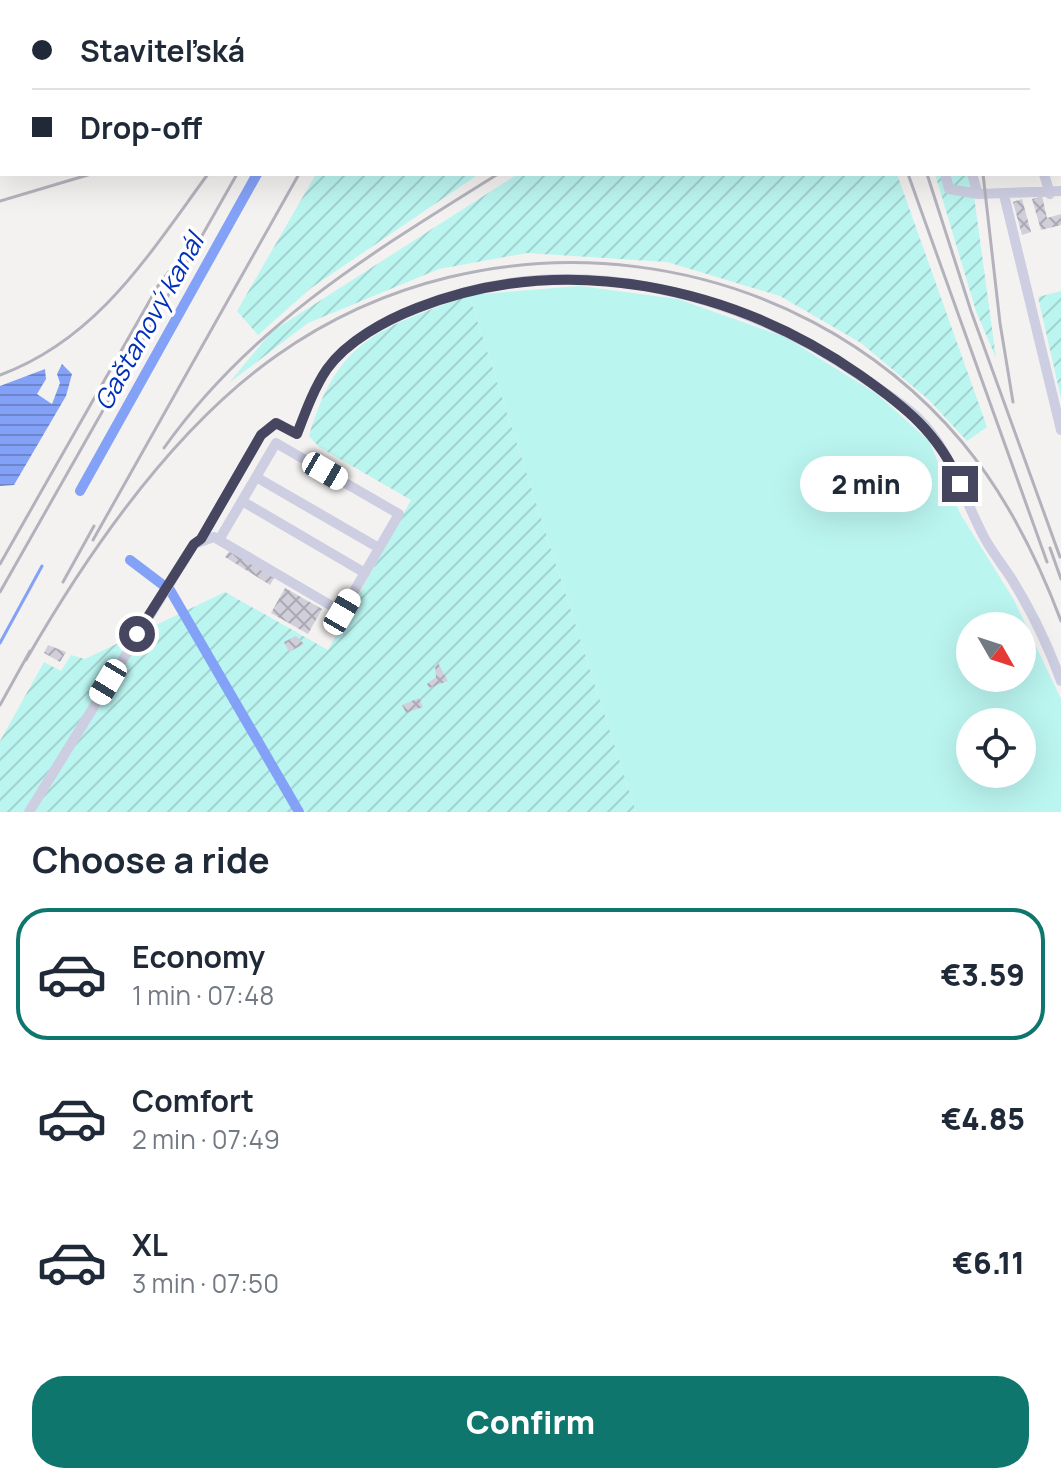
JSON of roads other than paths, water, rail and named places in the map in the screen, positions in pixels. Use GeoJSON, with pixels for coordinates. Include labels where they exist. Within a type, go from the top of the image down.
{"type":"FeatureCollection","features":[{"type":"Feature","properties":{"kind":"lane"},"geometry":{"type":"LineString","coordinates":[[973,176],[978,194]]}},
{"type":"Feature","properties":{"kind":"lane"},"geometry":{"type":"LineString","coordinates":[[946,177],[949,189],[956,192],[1004,195],[1055,192]]}},
{"type":"Feature","properties":{"kind":"lane"},"geometry":{"type":"LineString","coordinates":[[1004,195],[1061,430]]}},
{"type":"Feature","properties":{"kind":"lane"},"geometry":{"type":"LineString","coordinates":[[29,812],[137,634],[194,544],[201,539],[261,435],[276,423],[297,434],[328,368],[354,343],[398,316],[482,287],[587,280],[679,291],[736,309],[822,350],[886,393],[929,430],[950,461],[986,541],[1030,612],[1061,681]]}},
{"type":"Feature","properties":{"kind":"lane"},"geometry":{"type":"LineString","coordinates":[[201,539],[219,540],[342,612],[399,514],[276,443],[219,540]]}},
{"type":"Feature","properties":{"kind":"lane"},"geometry":{"type":"LineString","coordinates":[[256,477],[379,548]]}},
{"type":"Feature","properties":{"kind":"lane"},"geometry":{"type":"LineString","coordinates":[[242,501],[365,573]]}},
{"type":"Feature","properties":{"kind":"water"},"geometry":{"type":"Polygon","coordinates":[[[62,364],[72,374],[66,396],[14,485],[0,486],[0,386],[45,369],[46,379],[37,394],[52,404],[60,383],[57,374],[62,364]]]}},
{"type":"Feature","properties":{"kind":"waterway","name":"Gaštanový kanál"},"geometry":{"type":"LineString","coordinates":[[80,491],[256,176]]}},
{"type":"Feature","properties":{"kind":"waterway","name":"Gaštanový kanál"},"geometry":{"type":"LineString","coordinates":[[130,560],[163,585]]}},
{"type":"Feature","properties":{"kind":"waterway"},"geometry":{"type":"LineString","coordinates":[[0,643],[42,566]]}},
{"type":"Feature","properties":{"kind":"waterway","name":"Gaštanový kanál"},"geometry":{"type":"LineString","coordinates":[[170,590],[299,812]]}},
{"type":"Feature","properties":{"kind":"railway"},"geometry":{"type":"LineString","coordinates":[[0,201],[84,176]]}},
{"type":"Feature","properties":{"kind":"railway"},"geometry":{"type":"LineString","coordinates":[[0,375],[66,340],[93,317],[142,263],[207,176]]}},
{"type":"Feature","properties":{"kind":"railway"},"geometry":{"type":"LineString","coordinates":[[0,592],[236,176]]}},
{"type":"Feature","properties":{"kind":"railway"},"geometry":{"type":"LineString","coordinates":[[93,540],[298,176]]}},
{"type":"Feature","properties":{"kind":"railway"},"geometry":{"type":"LineString","coordinates":[[164,448],[198,404],[235,364],[275,328],[360,263],[495,176]]}},
{"type":"Feature","properties":{"kind":"railway"},"geometry":{"type":"LineString","coordinates":[[909,176],[1047,562]]}},
{"type":"Feature","properties":{"kind":"railway"},"geometry":{"type":"LineString","coordinates":[[928,176],[971,311],[1060,557]]}},
{"type":"Feature","properties":{"kind":"railway"},"geometry":{"type":"LineString","coordinates":[[983,176],[1000,323],[1013,402]]}},
{"type":"Feature","properties":{"kind":"railway"},"geometry":{"type":"LineString","coordinates":[[0,564],[158,286],[182,255]]}},
{"type":"Feature","properties":{"kind":"railway"},"geometry":{"type":"LineString","coordinates":[[26,660],[105,535],[168,455],[239,385],[276,356],[360,308],[450,277],[543,263],[636,267],[727,286],[814,322],[893,374],[962,442],[993,483],[1031,550],[1061,621]]}},
{"type":"Feature","properties":{"kind":"railway"},"geometry":{"type":"LineString","coordinates":[[63,582],[94,526]]}},
{"type":"Feature","properties":{"kind":"railway"},"geometry":{"type":"LineString","coordinates":[[1050,548],[1061,579]]}},
{"type":"Feature","properties":{"kind":"railway"},"geometry":{"type":"LineString","coordinates":[[0,705],[30,651]]}}]}
